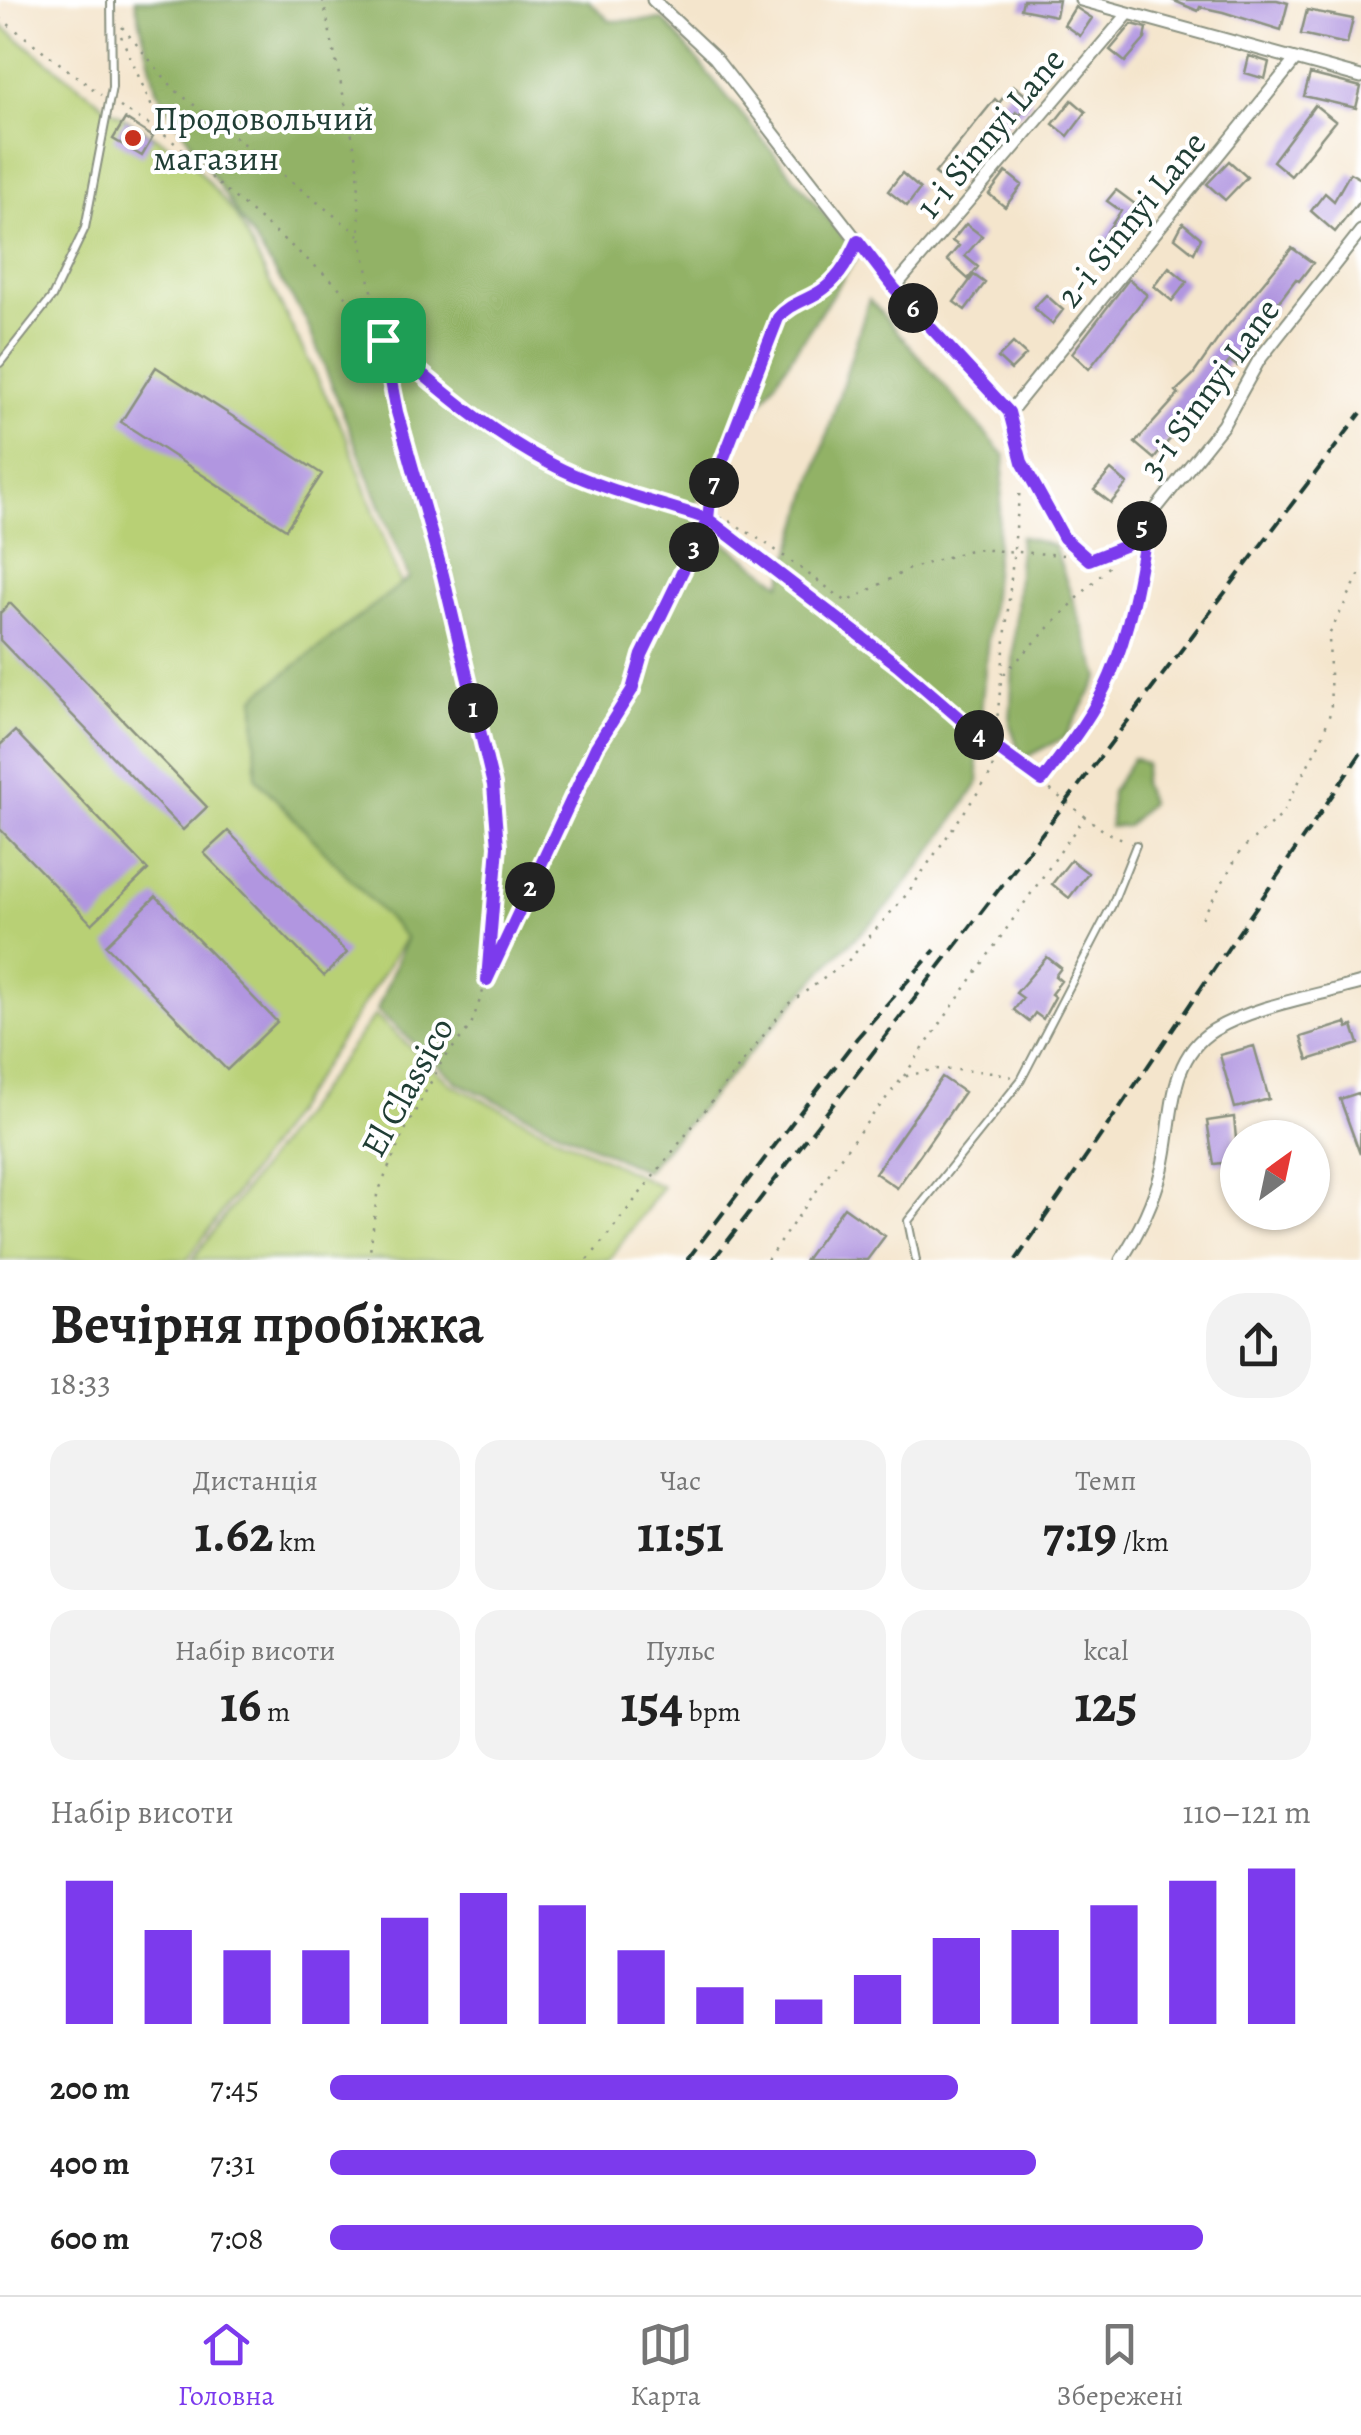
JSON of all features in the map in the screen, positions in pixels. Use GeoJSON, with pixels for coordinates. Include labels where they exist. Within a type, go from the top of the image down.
{"type":"FeatureCollection","features":[{"type":"Feature","properties":{"kind":"street"},"geometry":{"type":"LineString","coordinates":[[653,0],[714,58],[894,288],[1009,412],[1022,462],[1064,538],[1089,560],[1127,545]]}},
{"type":"Feature","properties":{"kind":"street"},"geometry":{"type":"LineString","coordinates":[[1082,0],[1361,77]]}},
{"type":"Feature","properties":{"kind":"street","name":"1-i Sinnyi Lane"},"geometry":{"type":"LineString","coordinates":[[894,288],[1128,14]]}},
{"type":"Feature","properties":{"kind":"street","name":"2-i Sinnyi Lane"},"geometry":{"type":"LineString","coordinates":[[1009,412],[1296,59]]}},
{"type":"Feature","properties":{"kind":"street","name":"3-i Sinnyi Lane"},"geometry":{"type":"LineString","coordinates":[[1127,545],[1223,425],[1259,360],[1361,231]]}},
{"type":"Feature","properties":{"kind":"street"},"geometry":{"type":"LineString","coordinates":[[1122,1260],[1145,1217],[1161,1174],[1171,1104],[1182,1068],[1204,1038],[1254,1014],[1361,983]]}},
{"type":"Feature","properties":{"kind":"lane"},"geometry":{"type":"LineString","coordinates":[[0,363],[52,297],[85,228],[109,100],[111,0]]}},
{"type":"Feature","properties":{"kind":"lane"},"geometry":{"type":"LineString","coordinates":[[916,1260],[908,1221],[1021,1080],[1112,905],[1136,845]]}},
{"type":"Feature","properties":{"kind":"path","name":"El Classico"},"geometry":{"type":"LineString","coordinates":[[323,0],[358,164],[360,236],[397,412],[443,575],[493,785],[498,846],[487,980],[471,1026],[440,1062],[377,1195],[369,1260]]}},
{"type":"Feature","properties":{"kind":"path"},"geometry":{"type":"LineString","coordinates":[[113,16],[164,134]]}},
{"type":"Feature","properties":{"kind":"path"},"geometry":{"type":"LineString","coordinates":[[113,16],[175,90],[360,236]]}},
{"type":"Feature","properties":{"kind":"path"},"geometry":{"type":"LineString","coordinates":[[0,18],[109,100],[164,134],[334,283],[383,340],[501,436],[563,470],[708,519],[898,665],[996,749],[1104,831],[1136,845]]}},
{"type":"Feature","properties":{"kind":"path"},"geometry":{"type":"LineString","coordinates":[[487,980],[596,747],[632,690],[642,655],[708,519],[711,491],[778,318],[787,307],[825,289],[846,265],[858,241]]}},
{"type":"Feature","properties":{"kind":"path"},"geometry":{"type":"LineString","coordinates":[[588,1260],[788,1004],[847,962],[907,894],[992,772],[1022,462]]}},
{"type":"Feature","properties":{"kind":"path"},"geometry":{"type":"LineString","coordinates":[[708,519],[724,518],[847,602],[909,569],[972,549],[1080,555]]}},
{"type":"Feature","properties":{"kind":"path"},"geometry":{"type":"LineString","coordinates":[[1042,781],[1109,678],[1126,632],[1149,518]]}},
{"type":"Feature","properties":{"kind":"path"},"geometry":{"type":"LineString","coordinates":[[1004,674],[1127,545]]}},
{"type":"Feature","properties":{"kind":"path"},"geometry":{"type":"LineString","coordinates":[[1202,918],[1242,850],[1281,816],[1322,738],[1331,710],[1329,634],[1361,571]]}},
{"type":"Feature","properties":{"kind":"path"},"geometry":{"type":"LineString","coordinates":[[767,1260],[903,1077],[1085,816]]}},
{"type":"Feature","properties":{"kind":"path"},"geometry":{"type":"LineString","coordinates":[[903,1077],[935,1068],[995,1072],[1021,1080]]}},
{"type":"Feature","properties":{"kind":"green space"},"geometry":{"type":"Polygon","coordinates":[[[135,0],[588,0],[610,21],[664,20],[858,255],[688,515],[781,584],[869,299],[1005,456],[977,754],[979,782],[888,907],[835,957],[645,1171],[457,1082],[377,1010],[406,938],[256,778],[255,697],[409,578],[305,318],[156,89],[135,0]]]}},
{"type":"Feature","properties":{"kind":"green space"},"geometry":{"type":"Polygon","coordinates":[[[0,25],[108,108],[187,156],[237,217],[347,438],[441,694],[468,836],[333,1051],[187,1260],[0,1260],[0,25]]]}},
{"type":"Feature","properties":{"kind":"green space"},"geometry":{"type":"Polygon","coordinates":[[[1020,536],[1054,546],[1100,677],[1065,737],[1022,759],[1010,724],[1020,536]]]}},
{"type":"Feature","properties":{"kind":"green space"},"geometry":{"type":"Polygon","coordinates":[[[1133,758],[1146,764],[1142,783],[1150,803],[1127,826],[1110,827],[1111,792],[1133,758]]]}},
{"type":"Feature","properties":{"kind":"green space"},"geometry":{"type":"Polygon","coordinates":[[[375,1015],[451,1084],[662,1187],[609,1260],[192,1260],[375,1015]]]}},
{"type":"Feature","properties":{"kind":"building"},"geometry":{"type":"Polygon","coordinates":[[[1023,0],[1059,0],[1056,16],[1021,9],[1023,0]]]}},
{"type":"Feature","properties":{"kind":"building"},"geometry":{"type":"Polygon","coordinates":[[[1172,0],[1288,3],[1281,30],[1223,12],[1200,7],[1198,11],[1172,0]]]}},
{"type":"Feature","properties":{"kind":"building"},"geometry":{"type":"Polygon","coordinates":[[[1075,7],[1092,18],[1080,36],[1064,25],[1075,7]]]}},
{"type":"Feature","properties":{"kind":"building"},"geometry":{"type":"Polygon","coordinates":[[[1307,10],[1353,19],[1347,44],[1301,34],[1307,10]]]}},
{"type":"Feature","properties":{"kind":"building"},"geometry":{"type":"Polygon","coordinates":[[[1132,24],[1147,28],[1145,39],[1125,62],[1110,50],[1132,24]]]}},
{"type":"Feature","properties":{"kind":"building"},"geometry":{"type":"Polygon","coordinates":[[[1249,56],[1269,62],[1265,79],[1245,73],[1249,56]]]}},
{"type":"Feature","properties":{"kind":"building"},"geometry":{"type":"Polygon","coordinates":[[[1310,74],[1361,87],[1356,108],[1304,96],[1310,74]]]}},
{"type":"Feature","properties":{"kind":"building"},"geometry":{"type":"Polygon","coordinates":[[[1013,85],[1032,100],[1020,115],[1016,112],[952,187],[935,173],[995,99],[999,103],[1013,85]]]}},
{"type":"Feature","properties":{"kind":"building"},"geometry":{"type":"Polygon","coordinates":[[[1072,100],[1086,112],[1068,136],[1053,124],[1072,100]]]}},
{"type":"Feature","properties":{"kind":"building"},"geometry":{"type":"Polygon","coordinates":[[[1315,105],[1335,121],[1291,176],[1273,161],[1315,105]]]}},
{"type":"Feature","properties":{"kind":"building","name":"Продовольчий магазин"},"geometry":{"type":"Polygon","coordinates":[[[125,119],[153,137],[142,156],[113,139],[125,119]]]}},
{"type":"Feature","properties":{"kind":"building"},"geometry":{"type":"Polygon","coordinates":[[[1229,161],[1247,177],[1225,200],[1207,184],[1229,161]]]}},
{"type":"Feature","properties":{"kind":"building"},"geometry":{"type":"Polygon","coordinates":[[[1006,172],[1022,185],[1005,207],[989,194],[1006,172]]]}},
{"type":"Feature","properties":{"kind":"building"},"geometry":{"type":"Polygon","coordinates":[[[902,173],[920,189],[907,206],[888,191],[902,173]]]}},
{"type":"Feature","properties":{"kind":"building"},"geometry":{"type":"Polygon","coordinates":[[[1350,173],[1361,179],[1361,199],[1335,232],[1311,211],[1325,193],[1334,201],[1350,173]]]}},
{"type":"Feature","properties":{"kind":"building"},"geometry":{"type":"Polygon","coordinates":[[[1116,190],[1139,207],[1115,249],[1102,239],[1121,211],[1107,201],[1116,190]]]}},
{"type":"Feature","properties":{"kind":"building"},"geometry":{"type":"Polygon","coordinates":[[[1183,223],[1201,238],[1194,253],[1175,238],[1183,223]]]}},
{"type":"Feature","properties":{"kind":"building"},"geometry":{"type":"Polygon","coordinates":[[[966,224],[982,236],[965,256],[978,267],[968,279],[947,260],[959,246],[952,241],[966,224]]]}},
{"type":"Feature","properties":{"kind":"building"},"geometry":{"type":"Polygon","coordinates":[[[1292,248],[1313,263],[1299,281],[1296,279],[1246,345],[1250,348],[1237,366],[1230,361],[1207,390],[1209,393],[1167,436],[1170,439],[1154,459],[1135,443],[1179,394],[1176,391],[1193,375],[1225,329],[1292,248]]]}},
{"type":"Feature","properties":{"kind":"building"},"geometry":{"type":"Polygon","coordinates":[[[1169,267],[1187,282],[1172,301],[1154,286],[1169,267]]]}},
{"type":"Feature","properties":{"kind":"building"},"geometry":{"type":"Polygon","coordinates":[[[974,275],[985,283],[965,310],[954,302],[974,275]]]}},
{"type":"Feature","properties":{"kind":"building"},"geometry":{"type":"Polygon","coordinates":[[[1129,279],[1147,295],[1089,369],[1072,353],[1129,279]]]}},
{"type":"Feature","properties":{"kind":"building"},"geometry":{"type":"Polygon","coordinates":[[[1046,295],[1063,310],[1052,324],[1034,308],[1046,295]]]}},
{"type":"Feature","properties":{"kind":"building"},"geometry":{"type":"Polygon","coordinates":[[[1013,343],[1026,355],[1011,370],[998,358],[1013,343]]]}},
{"type":"Feature","properties":{"kind":"building"},"geometry":{"type":"Polygon","coordinates":[[[156,367],[322,474],[286,529],[121,422],[156,367]]]}},
{"type":"Feature","properties":{"kind":"building"},"geometry":{"type":"Polygon","coordinates":[[[1111,470],[1127,484],[1111,503],[1094,490],[1111,470]]]}},
{"type":"Feature","properties":{"kind":"building"},"geometry":{"type":"Polygon","coordinates":[[[10,603],[207,807],[183,830],[0,640],[0,613],[10,603]]]}},
{"type":"Feature","properties":{"kind":"building"},"geometry":{"type":"Polygon","coordinates":[[[15,731],[148,870],[92,924],[0,829],[0,745],[15,731]]]}},
{"type":"Feature","properties":{"kind":"building"},"geometry":{"type":"Polygon","coordinates":[[[228,831],[347,953],[324,976],[204,853],[228,831]]]}},
{"type":"Feature","properties":{"kind":"building"},"geometry":{"type":"Polygon","coordinates":[[[1071,860],[1088,873],[1069,898],[1052,884],[1071,860]]]}},
{"type":"Feature","properties":{"kind":"building"},"geometry":{"type":"Polygon","coordinates":[[[156,896],[277,1022],[227,1070],[106,945],[156,896]]]}},
{"type":"Feature","properties":{"kind":"building"},"geometry":{"type":"Polygon","coordinates":[[[1047,957],[1061,968],[1055,976],[1061,981],[1051,994],[1055,997],[1043,1019],[1035,1013],[1029,1022],[1014,1010],[1023,998],[1016,993],[1047,957]]]}},
{"type":"Feature","properties":{"kind":"building"},"geometry":{"type":"Polygon","coordinates":[[[1346,1023],[1348,1028],[1353,1026],[1359,1044],[1308,1060],[1301,1037],[1346,1023]]]}},
{"type":"Feature","properties":{"kind":"building"},"geometry":{"type":"Polygon","coordinates":[[[1254,1046],[1269,1099],[1235,1108],[1220,1055],[1254,1046]]]}},
{"type":"Feature","properties":{"kind":"building"},"geometry":{"type":"Polygon","coordinates":[[[942,1077],[964,1092],[897,1188],[875,1173],[942,1077]]]}},
{"type":"Feature","properties":{"kind":"building"},"geometry":{"type":"Polygon","coordinates":[[[1358,1093],[1361,1100],[1360,1154],[1340,1099],[1358,1093]]]}},
{"type":"Feature","properties":{"kind":"building"},"geometry":{"type":"Polygon","coordinates":[[[1234,1117],[1220,1120],[1220,1163],[1214,1164],[1207,1121],[1234,1117]]]}},
{"type":"Feature","properties":{"kind":"building"},"geometry":{"type":"Polygon","coordinates":[[[844,1207],[885,1236],[867,1260],[805,1260],[844,1207]]]}},
{"type":"Feature","properties":{"kind":"railway"},"geometry":{"type":"LineString","coordinates":[[713,1260],[1361,413]]}},
{"type":"Feature","properties":{"kind":"railway"},"geometry":{"type":"LineString","coordinates":[[1016,1260],[1361,753]]}},
{"type":"Feature","properties":{"kind":"railway"},"geometry":{"type":"LineString","coordinates":[[687,1260],[857,1038],[935,950]]}},
{"type":"Feature","properties":{"kind":"place","name":"Продовольчий магазин"},"geometry":{"type":"Point","coordinates":[133,138]}},
{"type":"Feature","properties":{"kind":"route"},"geometry":{"type":"LineString","coordinates":[[383,340],[397,412],[443,575],[493,785],[498,846],[487,980],[596,747],[632,690],[642,655],[708,519],[1042,781],[1109,678],[1126,632],[1149,518],[1127,545],[1089,560],[1080,555],[1064,538],[1022,462],[1009,412],[894,288],[858,241],[846,265],[825,289],[787,307],[778,318],[711,491],[708,519],[563,470],[501,436],[383,340]]}}]}
